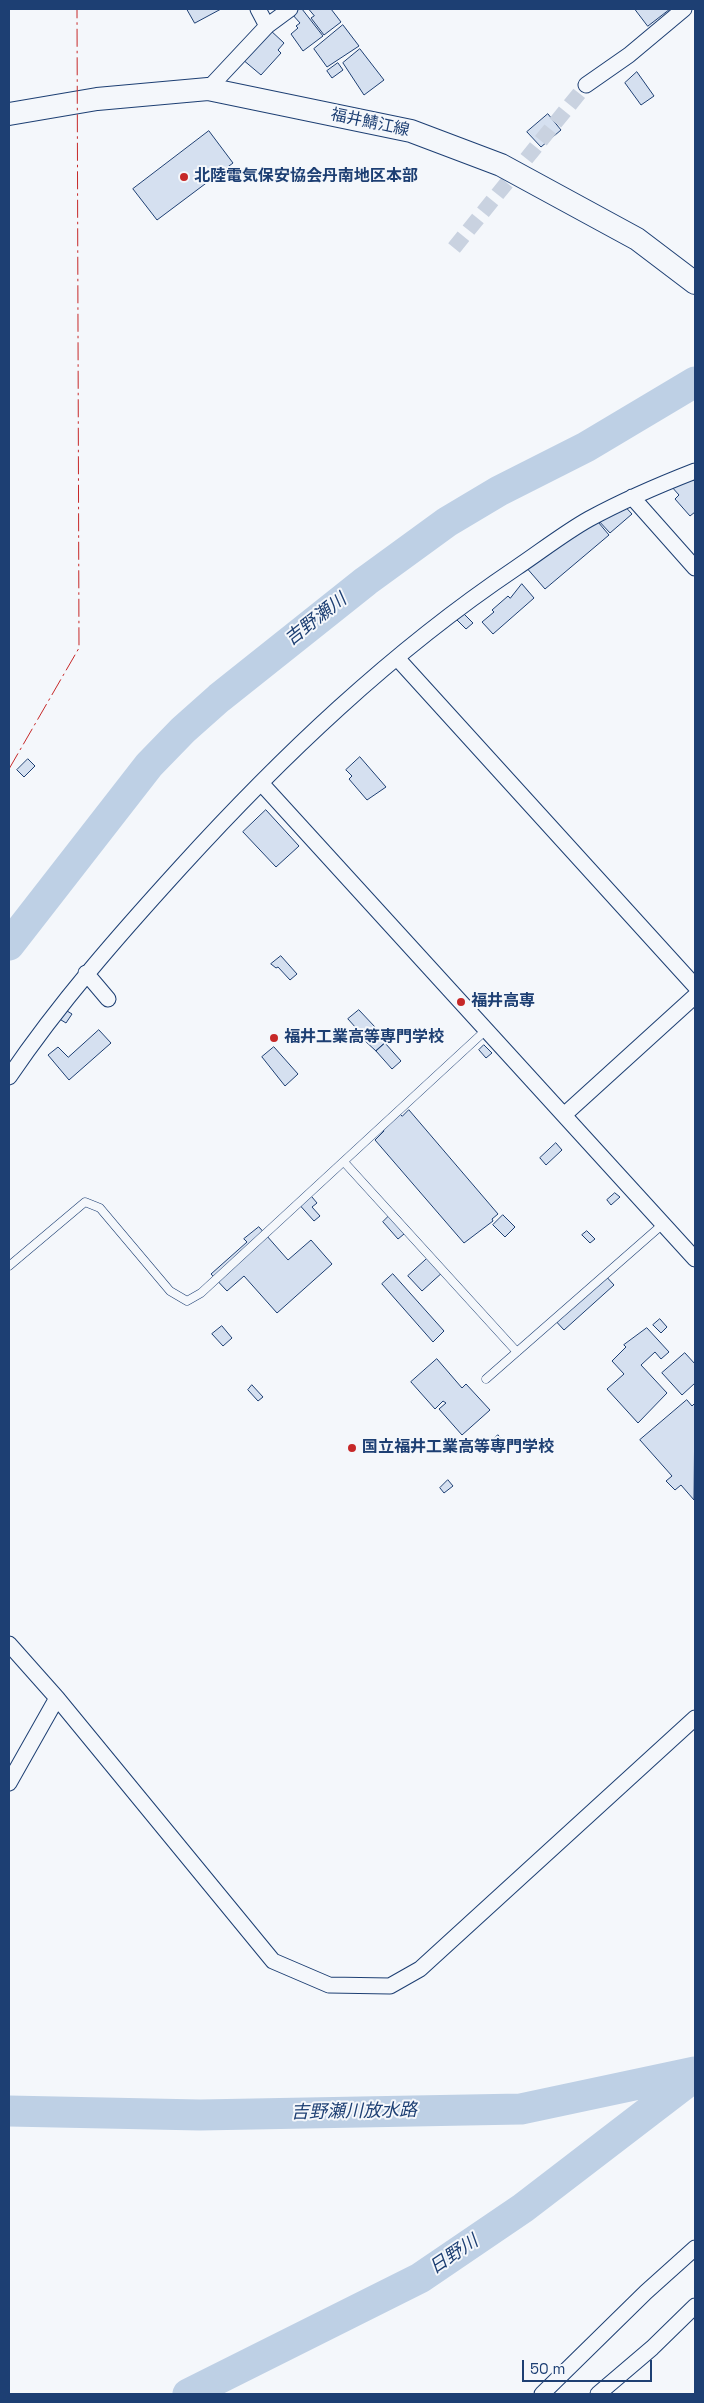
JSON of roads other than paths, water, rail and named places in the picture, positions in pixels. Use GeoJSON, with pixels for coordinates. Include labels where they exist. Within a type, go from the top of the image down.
{"type":"FeatureCollection","features":[{"type":"Feature","properties":{"kind":"main road","name":"福井鯖江線"},"geometry":{"type":"LineString","coordinates":[[9,114],[97,99],[208,89],[411,131],[501,165],[637,238],[695,283]]}},
{"type":"Feature","properties":{"kind":"street"},"geometry":{"type":"LineString","coordinates":[[258,9],[267,26]]}},
{"type":"Feature","properties":{"kind":"street"},"geometry":{"type":"LineString","coordinates":[[208,89],[267,26],[290,9]]}},
{"type":"Feature","properties":{"kind":"street"},"geometry":{"type":"LineString","coordinates":[[586,86],[629,55],[684,9]]}},
{"type":"Feature","properties":{"kind":"street"},"geometry":{"type":"LineString","coordinates":[[9,1077],[42,1028],[86,973],[232,810],[292,750],[396,658],[470,599],[587,520],[632,497],[695,470]]}},
{"type":"Feature","properties":{"kind":"street"},"geometry":{"type":"LineString","coordinates":[[632,497],[695,568]]}},
{"type":"Feature","properties":{"kind":"street"},"geometry":{"type":"LineString","coordinates":[[396,658],[695,986]]}},
{"type":"Feature","properties":{"kind":"street"},"geometry":{"type":"LineString","coordinates":[[261,783],[695,1259]]}},
{"type":"Feature","properties":{"kind":"street"},"geometry":{"type":"LineString","coordinates":[[86,973],[108,999]]}},
{"type":"Feature","properties":{"kind":"street"},"geometry":{"type":"LineString","coordinates":[[564,1115],[695,996]]}},
{"type":"Feature","properties":{"kind":"street"},"geometry":{"type":"LineString","coordinates":[[9,1644],[56,1698],[273,1961],[329,1985],[390,1986],[420,1969],[695,1718]]}},
{"type":"Feature","properties":{"kind":"street"},"geometry":{"type":"LineString","coordinates":[[9,1784],[56,1698]]}},
{"type":"Feature","properties":{"kind":"street"},"geometry":{"type":"LineString","coordinates":[[542,2394],[646,2292],[695,2248]]}},
{"type":"Feature","properties":{"kind":"street"},"geometry":{"type":"LineString","coordinates":[[598,2394],[652,2348],[695,2306]]}},
{"type":"Feature","properties":{"kind":"lane"},"geometry":{"type":"LineString","coordinates":[[9,1266],[85,1202],[100,1208],[170,1291],[186,1301],[202,1293],[486,1030]]}},
{"type":"Feature","properties":{"kind":"lane"},"geometry":{"type":"LineString","coordinates":[[344,1162],[517,1352]]}},
{"type":"Feature","properties":{"kind":"lane"},"geometry":{"type":"LineString","coordinates":[[486,1380],[663,1224]]}},
{"type":"Feature","properties":{"kind":"waterway","name":"吉野瀬川"},"geometry":{"type":"LineString","coordinates":[[9,945],[149,765],[183,730],[219,698],[366,581],[447,522],[499,491],[586,447],[695,382]]}},
{"type":"Feature","properties":{"kind":"waterway","name":"吉野瀬川放水路"},"geometry":{"type":"LineString","coordinates":[[9,2111],[200,2115],[521,2109],[695,2072]]}},
{"type":"Feature","properties":{"kind":"waterway","name":"日野川"},"geometry":{"type":"LineString","coordinates":[[188,2394],[420,2278],[523,2208],[695,2076]]}},
{"type":"Feature","properties":{"kind":"tunnel"},"geometry":{"type":"LineString","coordinates":[[454,248],[586,85]]}},
{"type":"Feature","properties":{"kind":"place","name":"北陸電気保安協会丹南地区本部"},"geometry":{"type":"Point","coordinates":[184,177]}},
{"type":"Feature","properties":{"kind":"place","name":"福井高専"},"geometry":{"type":"Point","coordinates":[461,1002]}},
{"type":"Feature","properties":{"kind":"place","name":"福井工業高等専門学校"},"geometry":{"type":"Point","coordinates":[274,1038]}},
{"type":"Feature","properties":{"kind":"place","name":"国立福井工業高等専門学校"},"geometry":{"type":"Point","coordinates":[352,1448]}}]}
